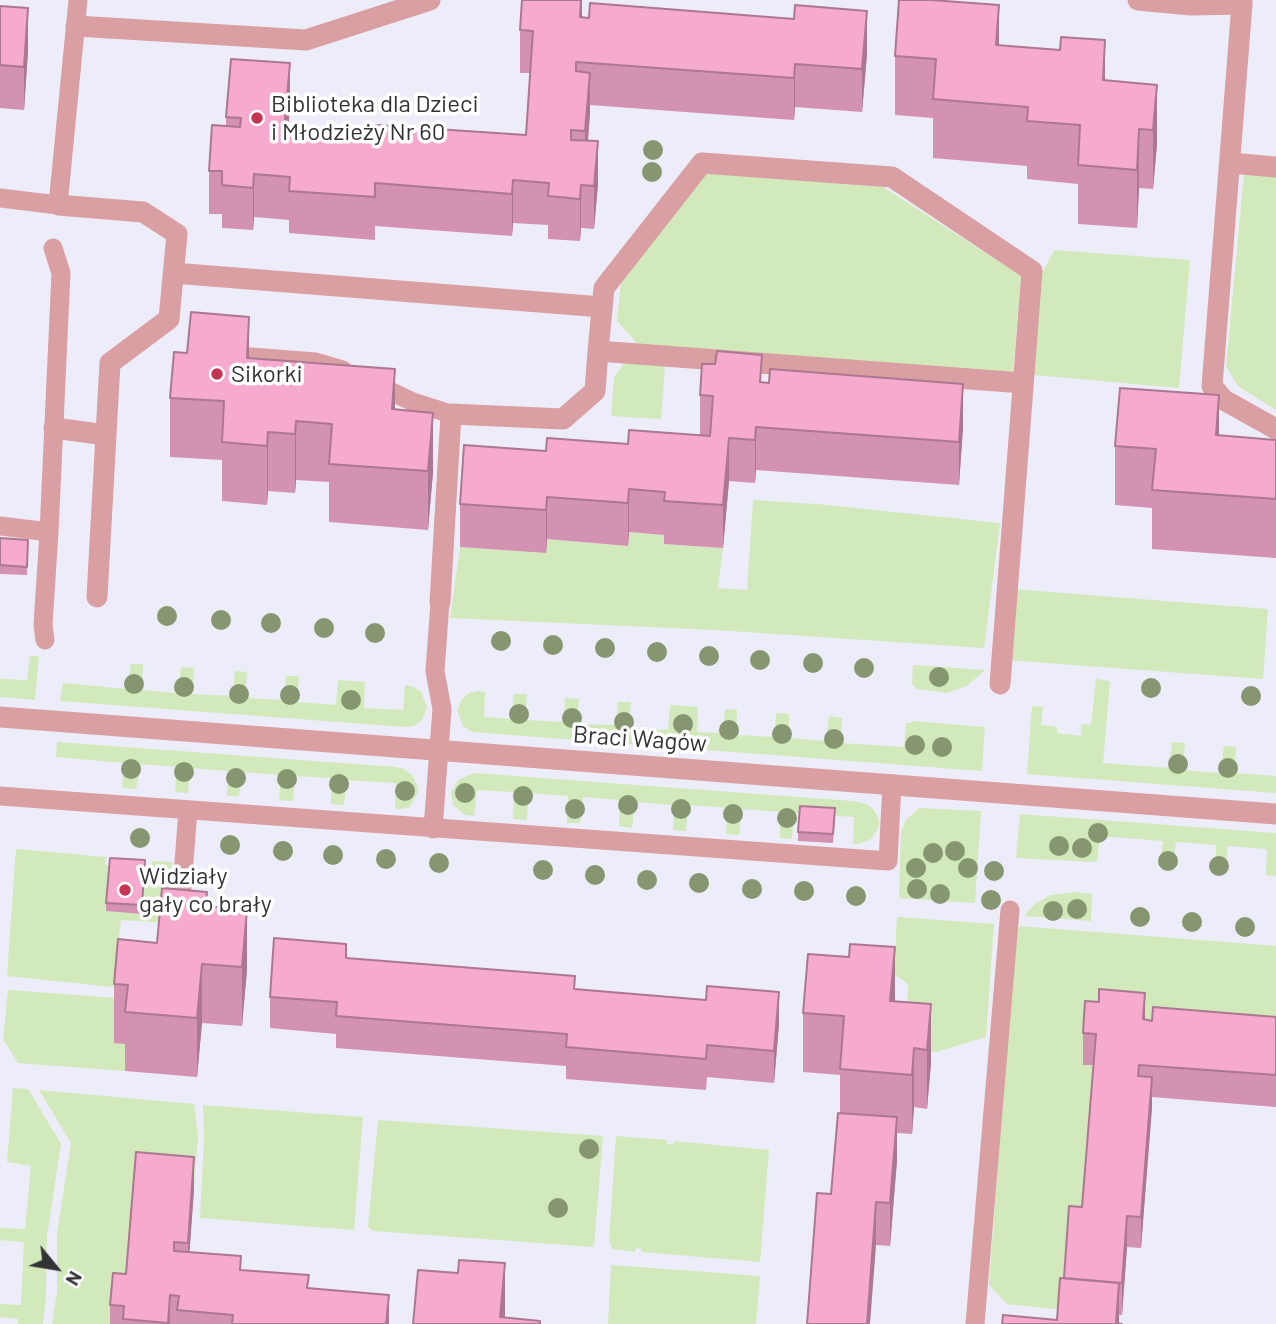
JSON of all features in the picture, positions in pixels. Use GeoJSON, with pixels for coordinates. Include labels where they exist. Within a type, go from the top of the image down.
{"type":"FeatureCollection","features":[{"type":"Feature","properties":{"kind":"street"},"geometry":{"type":"LineString","coordinates":[[76,26],[306,40],[430,0]]}},
{"type":"Feature","properties":{"kind":"street"},"geometry":{"type":"LineString","coordinates":[[1138,0],[1191,5],[1242,2],[1212,386],[1224,400],[1276,429]]}},
{"type":"Feature","properties":{"kind":"street"},"geometry":{"type":"LineString","coordinates":[[440,603],[451,414],[563,419],[595,391],[604,288],[702,163],[892,177],[1032,271],[1000,684]]}},
{"type":"Feature","properties":{"kind":"street"},"geometry":{"type":"LineString","coordinates":[[1230,163],[1276,166]]}},
{"type":"Feature","properties":{"kind":"street"},"geometry":{"type":"LineString","coordinates":[[58,205],[143,212],[177,234],[169,319],[110,363],[97,597]]}},
{"type":"Feature","properties":{"kind":"street"},"geometry":{"type":"LineString","coordinates":[[173,273],[602,307]]}},
{"type":"Feature","properties":{"kind":"street"},"geometry":{"type":"LineString","coordinates":[[598,351],[1023,383]]}},
{"type":"Feature","properties":{"kind":"street"},"geometry":{"type":"LineString","coordinates":[[54,428],[106,435]]}},
{"type":"Feature","properties":{"kind":"street","name":"Braci Wagów"},"geometry":{"type":"LineString","coordinates":[[0,717],[1276,814]]}},
{"type":"Feature","properties":{"kind":"lane"},"geometry":{"type":"LineString","coordinates":[[0,198],[58,205],[78,0]]}},
{"type":"Feature","properties":{"kind":"lane"},"geometry":{"type":"LineString","coordinates":[[45,640],[43,625],[61,273],[53,248]]}},
{"type":"Feature","properties":{"kind":"lane"},"geometry":{"type":"LineString","coordinates":[[220,354],[316,362],[352,373],[412,402],[451,414]]}},
{"type":"Feature","properties":{"kind":"lane"},"geometry":{"type":"LineString","coordinates":[[0,526],[49,532]]}},
{"type":"Feature","properties":{"kind":"lane"},"geometry":{"type":"LineString","coordinates":[[433,829],[442,709],[435,671],[440,603]]}},
{"type":"Feature","properties":{"kind":"lane"},"geometry":{"type":"LineString","coordinates":[[0,796],[888,861],[891,784]]}},
{"type":"Feature","properties":{"kind":"lane"},"geometry":{"type":"LineString","coordinates":[[178,935],[188,810]]}},
{"type":"Feature","properties":{"kind":"lane"},"geometry":{"type":"LineString","coordinates":[[975,1324],[1010,910]]}},
{"type":"Feature","properties":{"kind":"green space"},"geometry":{"type":"Polygon","coordinates":[[[707,173],[883,187],[1021,276],[1013,372],[640,347],[617,321],[621,282],[707,173]]]}},
{"type":"Feature","properties":{"kind":"green space"},"geometry":{"type":"Polygon","coordinates":[[[1244,174],[1276,176],[1276,410],[1238,386],[1226,366],[1244,174]]]}},
{"type":"Feature","properties":{"kind":"green space"},"geometry":{"type":"Polygon","coordinates":[[[1054,250],[1190,260],[1179,388],[1033,375],[1040,277],[1054,250]]]}},
{"type":"Feature","properties":{"kind":"green space"},"geometry":{"type":"Polygon","coordinates":[[[624,363],[665,366],[661,419],[611,416],[614,377],[624,363]]]}},
{"type":"Feature","properties":{"kind":"green space"},"geometry":{"type":"Polygon","coordinates":[[[753,500],[1000,523],[984,648],[715,630],[450,618],[460,547],[545,553],[547,539],[628,546],[629,532],[665,535],[665,544],[723,548],[718,588],[747,590],[753,500]]]}},
{"type":"Feature","properties":{"kind":"green space"},"geometry":{"type":"Polygon","coordinates":[[[1012,589],[1268,609],[1263,679],[1006,660],[1012,589]]]}},
{"type":"Feature","properties":{"kind":"green space"},"geometry":{"type":"Polygon","coordinates":[[[30,656],[39,656],[35,700],[0,697],[0,679],[27,680],[30,656]]]}},
{"type":"Feature","properties":{"kind":"green space"},"geometry":{"type":"Polygon","coordinates":[[[131,664],[143,664],[142,690],[178,693],[181,667],[194,668],[192,694],[232,696],[235,671],[247,672],[245,698],[284,700],[286,676],[299,676],[297,702],[336,705],[338,680],[365,682],[364,708],[403,710],[405,685],[421,692],[427,707],[422,720],[414,726],[405,727],[60,701],[63,683],[127,689],[131,664]]]}},
{"type":"Feature","properties":{"kind":"green space"},"geometry":{"type":"Polygon","coordinates":[[[913,665],[985,670],[968,685],[947,693],[917,689],[912,684],[913,665]]]}},
{"type":"Feature","properties":{"kind":"green space"},"geometry":{"type":"Polygon","coordinates":[[[1096,679],[1110,681],[1103,763],[1169,768],[1172,742],[1185,743],[1182,770],[1220,773],[1224,746],[1236,747],[1234,773],[1276,776],[1276,793],[1027,774],[1032,706],[1043,707],[1041,725],[1057,727],[1057,733],[1081,736],[1082,724],[1091,725],[1096,679]]]}},
{"type":"Feature","properties":{"kind":"green space"},"geometry":{"type":"Polygon","coordinates":[[[485,692],[484,717],[511,719],[514,694],[527,694],[525,720],[564,722],[565,698],[579,699],[577,724],[616,725],[618,702],[631,702],[629,728],[668,730],[670,705],[698,707],[697,732],[723,733],[725,709],[737,710],[736,735],[775,737],[776,713],[789,714],[789,738],[826,741],[829,716],[842,718],[841,743],[904,747],[906,723],[912,721],[985,727],[982,771],[472,732],[463,726],[457,710],[462,699],[469,693],[485,692]]]}},
{"type":"Feature","properties":{"kind":"green space"},"geometry":{"type":"Polygon","coordinates":[[[57,742],[396,767],[412,775],[418,792],[409,808],[395,809],[396,783],[346,780],[344,805],[331,804],[332,778],[295,776],[293,801],[279,800],[281,775],[242,772],[239,796],[227,796],[229,771],[190,768],[188,793],[175,792],[177,767],[141,764],[136,789],[122,788],[124,763],[56,757],[57,742]]]}},
{"type":"Feature","properties":{"kind":"green space"},"geometry":{"type":"Polygon","coordinates":[[[474,773],[853,801],[867,804],[874,810],[879,827],[871,839],[853,844],[854,817],[794,813],[792,839],[780,838],[780,812],[742,809],[739,835],[726,834],[728,808],[688,805],[686,831],[673,830],[674,805],[635,802],[632,828],[619,826],[620,800],[583,797],[580,823],[567,823],[568,796],[528,793],[527,820],[513,819],[514,792],[477,790],[474,816],[465,815],[453,805],[451,792],[458,780],[474,773]]]}},
{"type":"Feature","properties":{"kind":"green space"},"geometry":{"type":"Polygon","coordinates":[[[919,808],[981,811],[975,903],[899,898],[901,831],[906,820],[919,808]]]}},
{"type":"Feature","properties":{"kind":"green space"},"geometry":{"type":"Polygon","coordinates":[[[1020,814],[1276,833],[1276,876],[1266,875],[1267,849],[1228,846],[1223,872],[1216,871],[1216,845],[1176,842],[1173,866],[1170,868],[1160,864],[1163,841],[1100,836],[1097,861],[1094,862],[1016,858],[1020,814]]]}},
{"type":"Feature","properties":{"kind":"green space"},"geometry":{"type":"Polygon","coordinates":[[[16,849],[106,857],[105,865],[110,866],[107,911],[142,914],[145,883],[150,882],[152,861],[172,862],[168,923],[121,920],[113,987],[7,976],[16,849]]]}},
{"type":"Feature","properties":{"kind":"green space"},"geometry":{"type":"Polygon","coordinates":[[[1075,892],[1092,894],[1091,921],[1024,916],[1035,904],[1050,895],[1075,892]]]}},
{"type":"Feature","properties":{"kind":"green space"},"geometry":{"type":"Polygon","coordinates":[[[897,917],[994,924],[986,1037],[936,1052],[906,1048],[908,984],[894,974],[897,917]]]}},
{"type":"Feature","properties":{"kind":"green space"},"geometry":{"type":"Polygon","coordinates":[[[1019,926],[1276,946],[1276,1048],[1096,1066],[1082,1239],[1064,1310],[1007,1304],[989,1285],[1015,936],[1019,926]]]}},
{"type":"Feature","properties":{"kind":"green space"},"geometry":{"type":"Polygon","coordinates":[[[8,990],[118,998],[128,1044],[125,1071],[18,1063],[3,1039],[8,990]]]}},
{"type":"Feature","properties":{"kind":"green space"},"geometry":{"type":"Polygon","coordinates":[[[13,1088],[28,1089],[61,1144],[47,1236],[43,1324],[18,1324],[18,1319],[0,1317],[0,1304],[21,1305],[24,1242],[0,1240],[0,1228],[25,1229],[31,1166],[7,1162],[13,1088]]]}},
{"type":"Feature","properties":{"kind":"green space"},"geometry":{"type":"Polygon","coordinates":[[[39,1090],[194,1104],[198,1136],[194,1189],[136,1184],[126,1306],[111,1324],[52,1324],[57,1292],[57,1233],[71,1143],[39,1090]]]}},
{"type":"Feature","properties":{"kind":"green space"},"geometry":{"type":"Polygon","coordinates":[[[203,1105],[363,1117],[354,1230],[200,1218],[203,1105]]]}},
{"type":"Feature","properties":{"kind":"green space"},"geometry":{"type":"Polygon","coordinates":[[[378,1120],[603,1136],[594,1247],[373,1231],[368,1227],[378,1120]]]}},
{"type":"Feature","properties":{"kind":"green space"},"geometry":{"type":"Polygon","coordinates":[[[616,1136],[667,1140],[667,1144],[673,1144],[674,1141],[769,1150],[760,1262],[641,1252],[642,1249],[636,1248],[635,1252],[613,1249],[609,1242],[616,1136]]]}},
{"type":"Feature","properties":{"kind":"green space"},"geometry":{"type":"Polygon","coordinates":[[[611,1265],[760,1276],[756,1324],[608,1324],[611,1265]]]}},
{"type":"Feature","properties":{"kind":"building"},"geometry":{"type":"Polygon","coordinates":[[[522,0],[581,0],[580,17],[589,18],[590,3],[794,19],[795,5],[867,11],[862,69],[795,64],[794,78],[576,62],[576,71],[590,73],[585,131],[571,130],[571,140],[598,141],[594,186],[581,185],[580,199],[548,196],[549,183],[513,180],[512,194],[375,183],[375,197],[289,191],[290,177],[254,174],[253,188],[222,185],[222,171],[209,171],[212,125],[240,127],[241,118],[226,117],[231,59],[290,63],[284,130],[375,138],[376,125],[526,135],[533,31],[520,30],[522,0]]]}},
{"type":"Feature","properties":{"kind":"building"},"geometry":{"type":"Polygon","coordinates":[[[899,0],[999,5],[996,45],[1060,50],[1061,37],[1105,40],[1103,80],[1157,85],[1153,130],[1139,129],[1137,170],[1078,165],[1080,125],[1027,121],[1028,107],[933,99],[936,59],[895,56],[899,0]]]}},
{"type":"Feature","properties":{"kind":"building"},"geometry":{"type":"Polygon","coordinates":[[[0,6],[28,8],[24,67],[0,65],[0,6]]]}},
{"type":"Feature","properties":{"kind":"building"},"geometry":{"type":"Polygon","coordinates":[[[191,312],[249,317],[247,358],[395,369],[392,409],[433,413],[428,471],[329,464],[332,424],[296,421],[295,434],[268,432],[267,446],[222,442],[224,401],[170,398],[174,352],[187,353],[191,312]]]}},
{"type":"Feature","properties":{"kind":"building"},"geometry":{"type":"Polygon","coordinates":[[[717,351],[762,355],[760,382],[769,383],[770,369],[963,384],[959,442],[756,427],[755,440],[729,438],[723,505],[664,501],[665,492],[629,489],[628,503],[547,497],[546,510],[460,504],[464,445],[546,451],[547,438],[628,444],[629,430],[710,436],[713,396],[700,395],[702,364],[715,364],[717,351]]]}},
{"type":"Feature","properties":{"kind":"building"},"geometry":{"type":"Polygon","coordinates":[[[1120,388],[1219,395],[1216,435],[1276,440],[1276,499],[1152,490],[1156,449],[1115,446],[1120,388]]]}},
{"type":"Feature","properties":{"kind":"building"},"geometry":{"type":"Polygon","coordinates":[[[0,538],[28,540],[27,567],[0,565],[0,538]]]}},
{"type":"Feature","properties":{"kind":"building"},"geometry":{"type":"Polygon","coordinates":[[[800,806],[835,808],[833,834],[798,832],[800,806]]]}},
{"type":"Feature","properties":{"kind":"building"},"geometry":{"type":"Polygon","coordinates":[[[110,858],[145,860],[142,905],[106,903],[110,858]]]}},
{"type":"Feature","properties":{"kind":"building"},"geometry":{"type":"Polygon","coordinates":[[[162,888],[207,892],[206,906],[247,910],[242,967],[202,964],[197,1018],[125,1012],[128,985],[114,984],[118,939],[157,943],[162,888]]]}},
{"type":"Feature","properties":{"kind":"building"},"geometry":{"type":"Polygon","coordinates":[[[274,938],[346,944],[346,958],[575,976],[574,989],[706,1000],[707,986],[779,992],[774,1051],[707,1045],[706,1059],[566,1047],[567,1034],[336,1016],[337,1002],[270,997],[274,938]]]}},
{"type":"Feature","properties":{"kind":"building"},"geometry":{"type":"Polygon","coordinates":[[[850,944],[895,947],[890,1001],[931,1004],[927,1050],[914,1048],[912,1075],[840,1069],[844,1016],[803,1013],[808,954],[849,957],[850,944]]]}},
{"type":"Feature","properties":{"kind":"building"},"geometry":{"type":"Polygon","coordinates":[[[1099,989],[1145,993],[1143,1019],[1152,1021],[1153,1007],[1276,1017],[1276,1075],[1139,1065],[1138,1076],[1152,1077],[1141,1217],[1127,1216],[1122,1283],[1064,1278],[1069,1206],[1082,1207],[1096,1034],[1083,1033],[1085,1001],[1099,1002],[1099,989]]]}},
{"type":"Feature","properties":{"kind":"building"},"geometry":{"type":"Polygon","coordinates":[[[838,1113],[897,1117],[890,1203],[876,1202],[867,1324],[807,1324],[817,1193],[831,1194],[838,1113]]]}},
{"type":"Feature","properties":{"kind":"building"},"geometry":{"type":"Polygon","coordinates":[[[136,1152],[194,1157],[188,1243],[174,1242],[174,1251],[241,1256],[240,1270],[309,1275],[307,1288],[389,1295],[386,1324],[232,1324],[233,1315],[177,1310],[179,1296],[170,1295],[168,1323],[123,1319],[124,1306],[110,1305],[113,1273],[126,1274],[136,1152]]]}},
{"type":"Feature","properties":{"kind":"building"},"geometry":{"type":"Polygon","coordinates":[[[459,1260],[505,1263],[500,1317],[540,1321],[540,1324],[413,1324],[418,1270],[458,1273],[459,1260]]]}},
{"type":"Feature","properties":{"kind":"building"},"geometry":{"type":"Polygon","coordinates":[[[1060,1278],[1119,1283],[1116,1323],[1122,1324],[1002,1324],[1003,1315],[1057,1320],[1060,1278]]]}},
{"type":"Feature","properties":{"kind":"place","name":"Biblioteka dla Dzieci i Młodzieży Nr 60"},"geometry":{"type":"Point","coordinates":[257,118]}},
{"type":"Feature","properties":{"kind":"place","name":"Sikorki"},"geometry":{"type":"Point","coordinates":[217,374]}},
{"type":"Feature","properties":{"kind":"place","name":"Widziały gały co brały"},"geometry":{"type":"Point","coordinates":[125,890]}}]}
